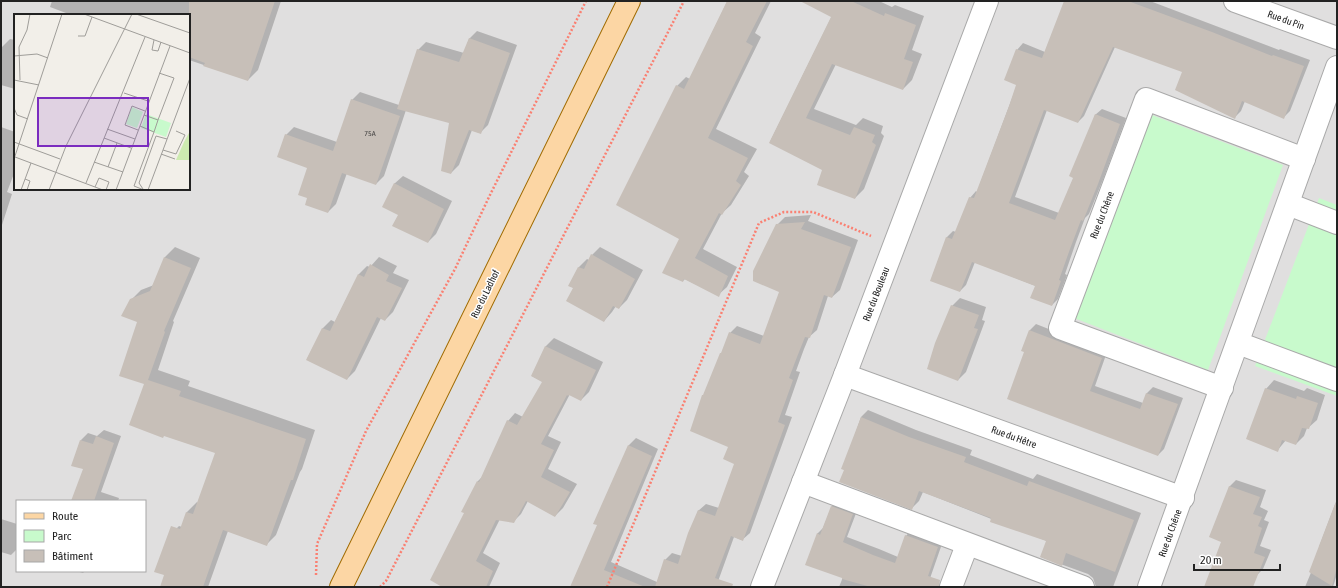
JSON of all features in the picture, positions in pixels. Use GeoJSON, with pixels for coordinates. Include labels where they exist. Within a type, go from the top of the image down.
{"type":"FeatureCollection","features":[{"type":"Feature","properties":{"kind":"main road","name":"Rue du Ladhof"},"geometry":{"type":"LineString","coordinates":[[341,587],[611,34],[629,1]]}},
{"type":"Feature","properties":{"kind":"street","name":"Rue du Bouleau"},"geometry":{"type":"LineString","coordinates":[[762,587],[845,375],[987,1]]}},
{"type":"Feature","properties":{"kind":"street","name":"Rue du Pin"},"geometry":{"type":"LineString","coordinates":[[1235,1],[1337,38]]}},
{"type":"Feature","properties":{"kind":"street","name":"Rue du Chêne"},"geometry":{"type":"LineString","coordinates":[[1150,587],[1337,67]]}},
{"type":"Feature","properties":{"kind":"street","name":"Rue du Chêne"},"geometry":{"type":"LineString","coordinates":[[1222,388],[1060,328],[1146,99],[1304,160]]}},
{"type":"Feature","properties":{"kind":"street"},"geometry":{"type":"LineString","coordinates":[[1288,204],[1337,223]]}},
{"type":"Feature","properties":{"kind":"street"},"geometry":{"type":"LineString","coordinates":[[1238,343],[1337,380]]}},
{"type":"Feature","properties":{"kind":"street","name":"Rue du Hêtre"},"geometry":{"type":"LineString","coordinates":[[845,375],[1183,498]]}},
{"type":"Feature","properties":{"kind":"street"},"geometry":{"type":"LineString","coordinates":[[803,482],[967,545],[1083,587]]}},
{"type":"Feature","properties":{"kind":"street"},"geometry":{"type":"LineString","coordinates":[[951,587],[967,545]]}},
{"type":"Feature","properties":{"kind":"path"},"geometry":{"type":"LineString","coordinates":[[316,580],[317,544],[366,431],[454,269],[586,1]]}},
{"type":"Feature","properties":{"kind":"path"},"geometry":{"type":"LineString","coordinates":[[380,587],[386,581],[684,1]]}},
{"type":"Feature","properties":{"kind":"path"},"geometry":{"type":"LineString","coordinates":[[606,587],[759,223],[784,212],[813,212],[894,246]]}},
{"type":"Feature","properties":{"kind":"shaded area"},"geometry":{"type":"Polygon","coordinates":[[[1,1],[1337,1],[1337,587],[1,587],[1,1]]]}},
{"type":"Feature","properties":{"kind":"green space"},"geometry":{"type":"Polygon","coordinates":[[[1152,115],[1283,165],[1208,370],[1074,318],[1152,115]]]}},
{"type":"Feature","properties":{"kind":"green space"},"geometry":{"type":"Polygon","coordinates":[[[1319,198],[1337,205],[1337,396],[1255,366],[1319,198]]]}},
{"type":"Feature","properties":{"kind":"building"},"geometry":{"type":"Polygon","coordinates":[[[189,1],[275,1],[248,81],[203,66],[205,63],[190,57],[189,1]]]}},
{"type":"Feature","properties":{"kind":"building"},"geometry":{"type":"Polygon","coordinates":[[[727,1],[767,1],[746,42],[753,46],[708,138],[748,158],[736,181],[741,185],[722,215],[719,213],[695,258],[728,276],[719,297],[684,279],[683,282],[662,273],[679,239],[616,205],[676,85],[684,89],[727,1]]]}},
{"type":"Feature","properties":{"kind":"building"},"geometry":{"type":"Polygon","coordinates":[[[800,1],[851,1],[884,16],[885,13],[916,25],[904,59],[913,62],[903,90],[832,64],[806,118],[850,135],[854,127],[875,135],[872,142],[876,145],[855,199],[817,185],[822,170],[769,143],[831,17],[800,1]]]}},
{"type":"Feature","properties":{"kind":"building"},"geometry":{"type":"Polygon","coordinates":[[[1064,1],[1128,1],[1272,56],[1273,55],[1304,66],[1284,119],[1242,101],[1235,119],[1175,90],[1182,72],[1113,47],[1078,123],[1044,110],[1009,203],[1055,220],[1073,178],[1069,176],[1095,114],[1120,124],[1098,184],[1083,221],[1081,220],[1070,249],[1052,306],[1030,298],[1035,286],[972,262],[960,292],[930,281],[946,237],[952,239],[969,197],[974,198],[1009,106],[1016,85],[1004,80],[1016,49],[1042,58],[1064,1]]]}},
{"type":"Feature","properties":{"kind":"building"},"geometry":{"type":"Polygon","coordinates":[[[469,38],[510,53],[481,134],[469,130],[451,174],[441,171],[449,123],[397,109],[417,49],[459,62],[469,38]]]}},
{"type":"Feature","properties":{"kind":"building"},"geometry":{"type":"Polygon","coordinates":[[[351,99],[400,116],[376,185],[342,173],[328,213],[305,205],[307,198],[298,195],[307,168],[277,157],[285,134],[333,151],[351,99]]]}},
{"type":"Feature","properties":{"kind":"building"},"geometry":{"type":"Polygon","coordinates":[[[394,183],[444,209],[428,243],[392,226],[398,215],[382,207],[394,183]]]}},
{"type":"Feature","properties":{"kind":"building"},"geometry":{"type":"Polygon","coordinates":[[[805,222],[801,229],[851,247],[832,298],[824,295],[810,338],[805,337],[789,378],[793,380],[778,422],[785,425],[743,541],[731,536],[715,578],[733,584],[732,587],[655,587],[664,559],[678,564],[688,533],[698,510],[715,516],[734,464],[723,459],[728,447],[690,431],[702,395],[729,332],[760,344],[779,292],[753,281],[753,271],[776,224],[805,222]]]}},
{"type":"Feature","properties":{"kind":"building"},"geometry":{"type":"Polygon","coordinates":[[[591,254],[635,279],[619,309],[613,306],[604,322],[566,301],[573,288],[568,286],[578,267],[584,269],[591,254]]]}},
{"type":"Feature","properties":{"kind":"building"},"geometry":{"type":"Polygon","coordinates":[[[164,257],[191,268],[164,331],[165,332],[148,380],[181,391],[179,396],[306,439],[293,480],[291,480],[267,546],[223,530],[203,587],[160,587],[164,575],[154,572],[171,526],[180,529],[186,512],[193,514],[215,453],[164,436],[163,438],[129,425],[144,384],[119,376],[137,322],[121,316],[130,299],[150,291],[164,257]]]}},
{"type":"Feature","properties":{"kind":"building"},"geometry":{"type":"Polygon","coordinates":[[[370,264],[389,275],[386,281],[402,288],[385,321],[377,317],[347,380],[306,360],[322,328],[330,331],[358,274],[364,277],[370,264]]]}},
{"type":"Feature","properties":{"kind":"building"},"geometry":{"type":"Polygon","coordinates":[[[951,305],[979,315],[974,328],[978,329],[958,381],[927,369],[935,343],[951,305]]]}},
{"type":"Feature","properties":{"kind":"building"},"geometry":{"type":"Polygon","coordinates":[[[1029,330],[1102,358],[1090,391],[1140,409],[1146,393],[1178,404],[1158,456],[1007,399],[1024,352],[1021,351],[1029,330]]]}},
{"type":"Feature","properties":{"kind":"building"},"geometry":{"type":"Polygon","coordinates":[[[545,346],[596,370],[581,401],[567,395],[541,444],[554,450],[541,477],[570,492],[555,517],[526,501],[514,523],[496,520],[476,561],[493,571],[486,587],[442,587],[430,580],[464,513],[461,512],[477,481],[479,482],[507,420],[517,425],[542,382],[531,376],[545,346]]]}},
{"type":"Feature","properties":{"kind":"building"},"geometry":{"type":"Polygon","coordinates":[[[1265,388],[1296,399],[1297,396],[1318,403],[1309,429],[1302,428],[1296,445],[1282,440],[1278,452],[1246,439],[1265,388]]]}},
{"type":"Feature","properties":{"kind":"building"},"geometry":{"type":"Polygon","coordinates":[[[861,417],[909,437],[966,457],[964,462],[1027,486],[1029,481],[1134,520],[1115,572],[1066,553],[1062,566],[1040,557],[1046,541],[990,522],[991,518],[919,491],[912,510],[839,482],[844,470],[841,469],[861,417]]]}},
{"type":"Feature","properties":{"kind":"building"},"geometry":{"type":"Polygon","coordinates":[[[96,436],[114,443],[94,500],[71,500],[83,469],[71,466],[80,440],[93,444],[96,436]]]}},
{"type":"Feature","properties":{"kind":"building"},"geometry":{"type":"Polygon","coordinates":[[[628,445],[652,456],[604,570],[645,587],[570,587],[597,525],[593,524],[628,445]]]}},
{"type":"Feature","properties":{"kind":"building"},"geometry":{"type":"Polygon","coordinates":[[[1229,486],[1260,497],[1253,514],[1262,517],[1258,526],[1262,528],[1254,553],[1265,557],[1253,587],[1204,587],[1221,542],[1209,537],[1229,486]]]}},
{"type":"Feature","properties":{"kind":"building"},"geometry":{"type":"Polygon","coordinates":[[[1335,504],[1337,504],[1337,567],[1332,586],[1309,572],[1335,504]]]}},
{"type":"Feature","properties":{"kind":"building"},"geometry":{"type":"Polygon","coordinates":[[[831,506],[853,514],[843,542],[873,555],[895,563],[905,535],[938,547],[928,576],[940,580],[939,587],[871,587],[842,579],[805,565],[817,533],[820,535],[831,506]]]}}]}
